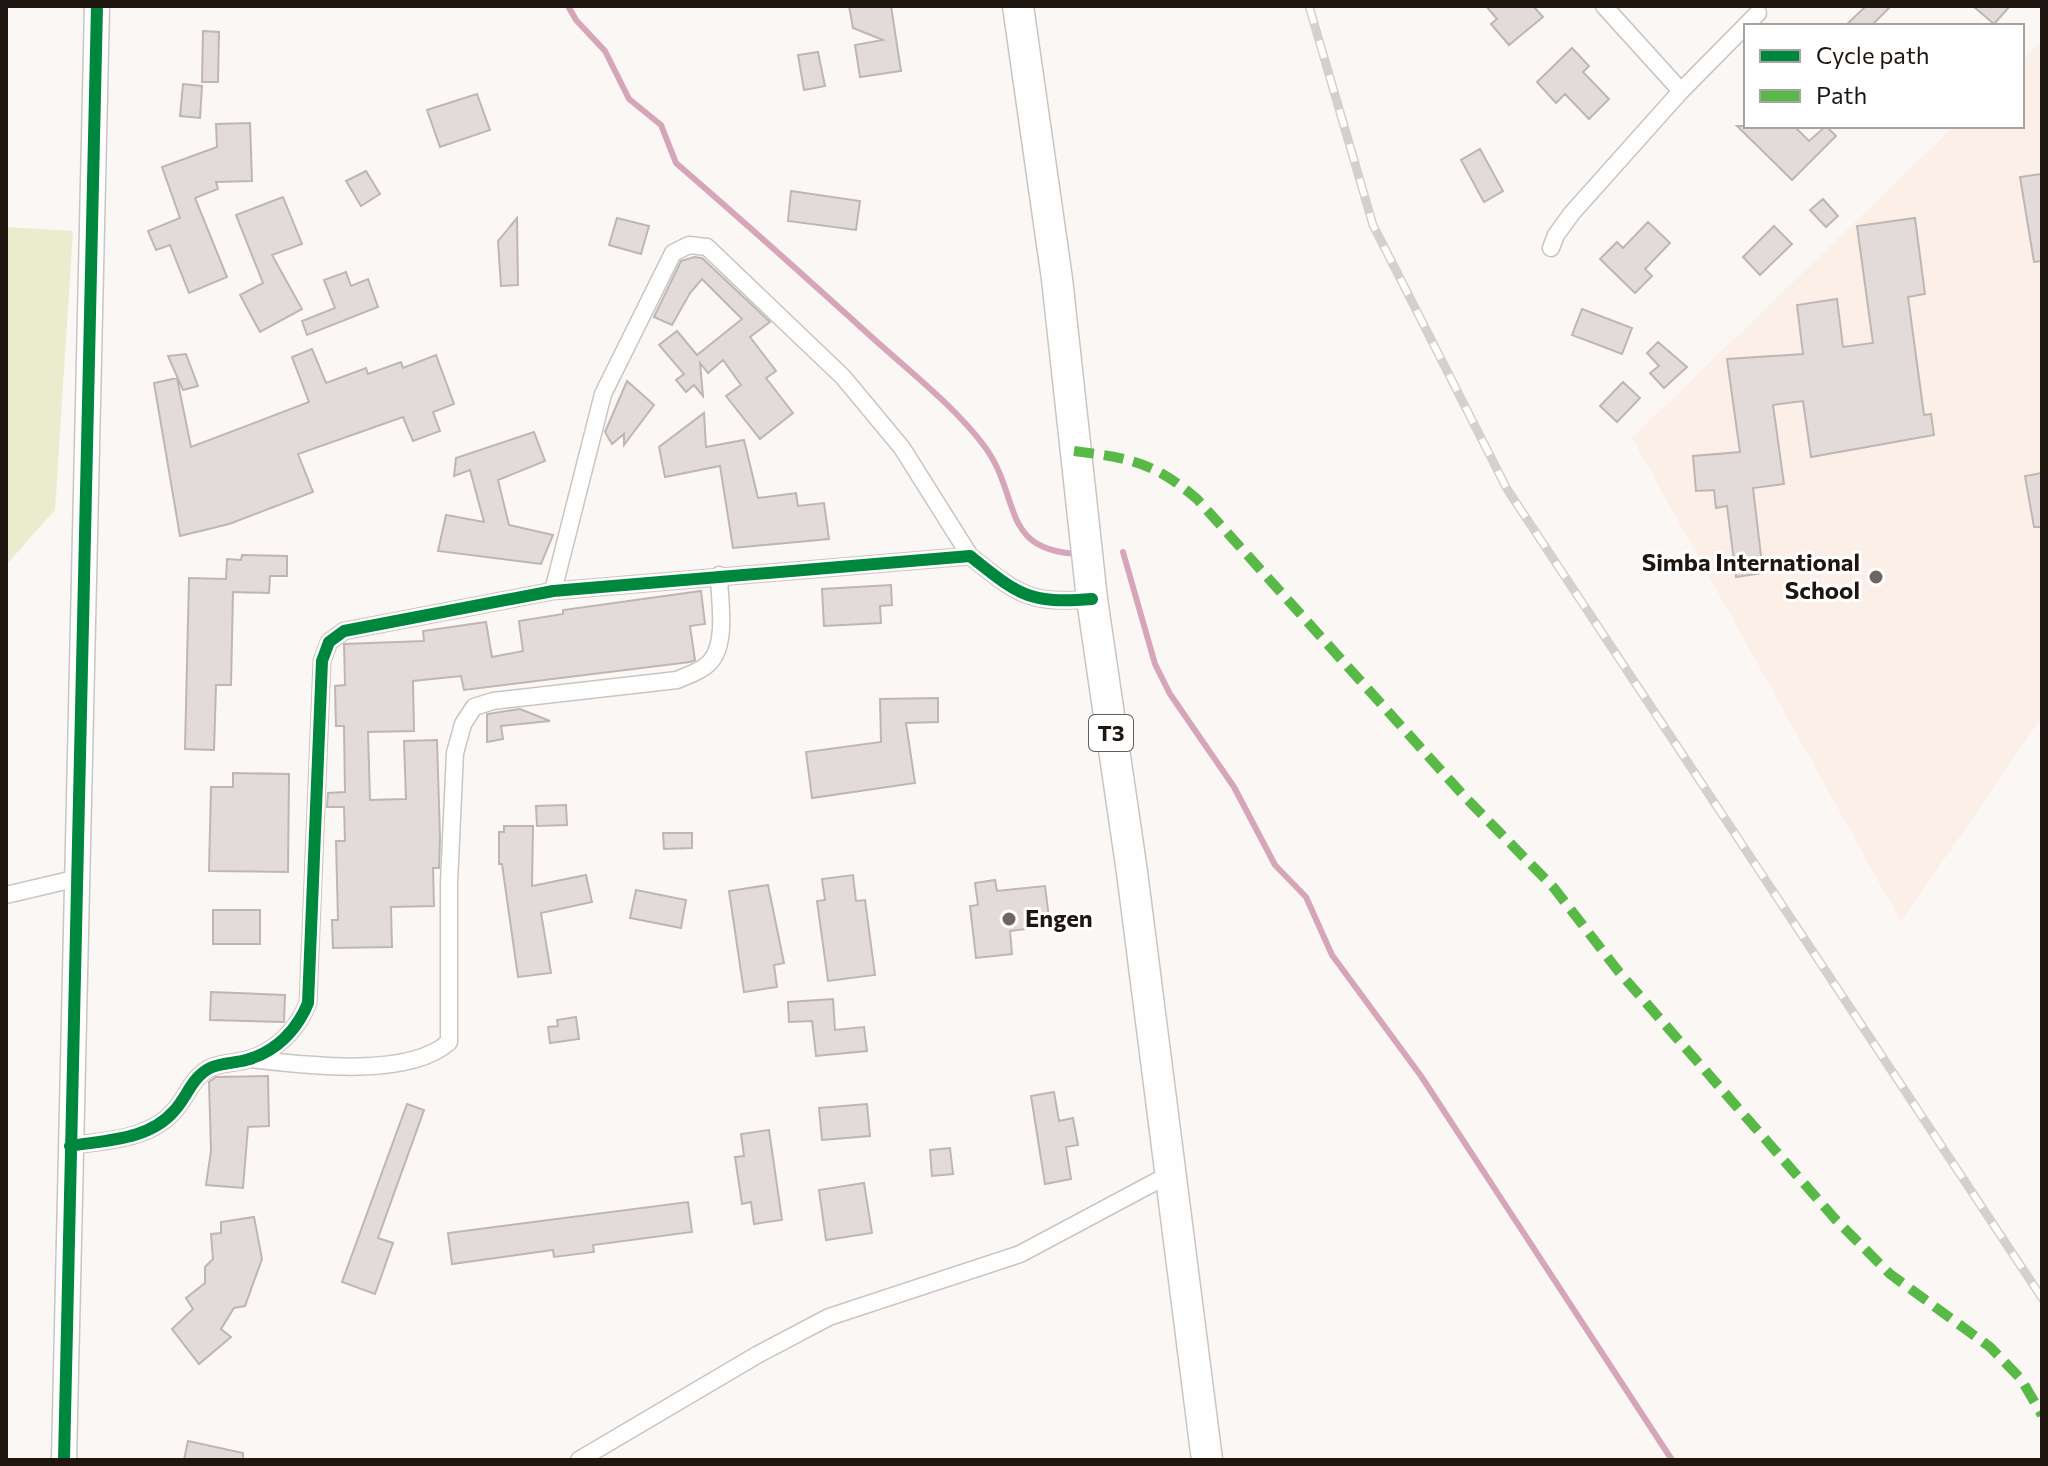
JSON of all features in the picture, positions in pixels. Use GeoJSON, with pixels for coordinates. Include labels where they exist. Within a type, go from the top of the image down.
{"type":"FeatureCollection","features":[{"type":"Feature","properties":{"kind":"highway","name":"T3"},"geometry":{"type":"LineString","coordinates":[[1018,6],[1057,279],[1092,599],[1132,872],[1207,1460]]}},
{"type":"Feature","properties":{"kind":"street"},"geometry":{"type":"LineString","coordinates":[[64,1460],[82,558],[97,6]]}},
{"type":"Feature","properties":{"kind":"street"},"geometry":{"type":"LineString","coordinates":[[1604,6],[1681,91]]}},
{"type":"Feature","properties":{"kind":"street"},"geometry":{"type":"LineString","coordinates":[[1747,24],[1758,13]]}},
{"type":"Feature","properties":{"kind":"street"},"geometry":{"type":"LineString","coordinates":[[1551,248],[1556,235],[1572,213],[1681,91],[1744,27]]}},
{"type":"Feature","properties":{"kind":"street"},"geometry":{"type":"LineString","coordinates":[[553,591],[603,394],[673,253],[689,245],[707,247],[843,377],[902,448],[970,556],[1029,598],[1053,602],[1092,599]]}},
{"type":"Feature","properties":{"kind":"street"},"geometry":{"type":"LineString","coordinates":[[249,1059],[298,1026],[308,1003],[322,661],[329,642],[344,631],[553,591],[970,556]]}},
{"type":"Feature","properties":{"kind":"street"},"geometry":{"type":"LineString","coordinates":[[70,1146],[133,1136],[154,1128],[174,1111],[193,1083],[211,1067],[249,1059],[363,1066],[437,1052],[449,1042],[449,883],[455,753],[463,724],[474,707],[493,701],[663,682],[701,670],[712,660],[719,643],[719,575]]}},
{"type":"Feature","properties":{"kind":"street"},"geometry":{"type":"LineString","coordinates":[[6,895],[78,878]]}},
{"type":"Feature","properties":{"kind":"street"},"geometry":{"type":"LineString","coordinates":[[579,1460],[757,1355],[829,1317],[1020,1254],[1170,1174]]}},
{"type":"Feature","properties":{"kind":"shaded area","name":"Simba International School"},"geometry":{"type":"Polygon","coordinates":[[[2042,41],[2042,717],[1901,922],[1632,438],[1952,128],[2024,128],[2024,58],[2042,41]]]}},
{"type":"Feature","properties":{"kind":"green space"},"geometry":{"type":"Polygon","coordinates":[[[6,227],[73,231],[55,510],[6,565],[6,227]]]}},
{"type":"Feature","properties":{"kind":"building"},"geometry":{"type":"Polygon","coordinates":[[[849,6],[891,6],[901,71],[860,77],[855,45],[883,40],[853,28],[849,6]]]}},
{"type":"Feature","properties":{"kind":"building"},"geometry":{"type":"Polygon","coordinates":[[[1486,6],[1533,6],[1543,17],[1509,45],[1491,24],[1497,19],[1486,6]]]}},
{"type":"Feature","properties":{"kind":"building"},"geometry":{"type":"Polygon","coordinates":[[[1866,6],[1891,6],[1873,24],[1847,24],[1866,6]]]}},
{"type":"Feature","properties":{"kind":"building"},"geometry":{"type":"Polygon","coordinates":[[[1973,6],[2010,6],[1994,24],[1973,6]]]}},
{"type":"Feature","properties":{"kind":"building"},"geometry":{"type":"Polygon","coordinates":[[[203,31],[219,32],[218,82],[202,82],[203,31]]]}},
{"type":"Feature","properties":{"kind":"building"},"geometry":{"type":"Polygon","coordinates":[[[1572,48],[1589,66],[1583,72],[1609,99],[1589,119],[1565,94],[1556,103],[1537,82],[1572,48]]]}},
{"type":"Feature","properties":{"kind":"building"},"geometry":{"type":"Polygon","coordinates":[[[818,52],[825,86],[804,90],[798,55],[818,52]]]}},
{"type":"Feature","properties":{"kind":"building"},"geometry":{"type":"Polygon","coordinates":[[[183,84],[202,86],[200,118],[180,116],[183,84]]]}},
{"type":"Feature","properties":{"kind":"building"},"geometry":{"type":"Polygon","coordinates":[[[477,94],[490,130],[440,147],[427,110],[477,94]]]}},
{"type":"Feature","properties":{"kind":"building"},"geometry":{"type":"Polygon","coordinates":[[[250,123],[252,181],[216,182],[218,189],[195,198],[227,277],[189,293],[170,245],[156,250],[148,231],[180,218],[162,167],[217,147],[216,124],[250,123]]]}},
{"type":"Feature","properties":{"kind":"building"},"geometry":{"type":"Polygon","coordinates":[[[1737,126],[1796,128],[1809,141],[1824,128],[1828,128],[1836,136],[1792,180],[1737,126]]]}},
{"type":"Feature","properties":{"kind":"building"},"geometry":{"type":"Polygon","coordinates":[[[1480,149],[1503,191],[1484,202],[1461,160],[1480,149]]]}},
{"type":"Feature","properties":{"kind":"building"},"geometry":{"type":"Polygon","coordinates":[[[366,171],[380,194],[361,206],[346,181],[366,171]]]}},
{"type":"Feature","properties":{"kind":"building"},"geometry":{"type":"Polygon","coordinates":[[[2042,174],[2042,261],[2034,262],[2020,177],[2042,174]]]}},
{"type":"Feature","properties":{"kind":"building"},"geometry":{"type":"Polygon","coordinates":[[[791,191],[860,201],[856,230],[788,221],[791,191]]]}},
{"type":"Feature","properties":{"kind":"building"},"geometry":{"type":"Polygon","coordinates":[[[283,197],[302,244],[272,255],[302,309],[260,332],[240,295],[263,283],[236,215],[283,197]]]}},
{"type":"Feature","properties":{"kind":"building"},"geometry":{"type":"Polygon","coordinates":[[[1823,199],[1838,216],[1826,227],[1810,210],[1823,199]]]}},
{"type":"Feature","properties":{"kind":"building"},"geometry":{"type":"Polygon","coordinates":[[[517,218],[518,285],[501,286],[498,241],[517,218]]]}},
{"type":"Feature","properties":{"kind":"building"},"geometry":{"type":"Polygon","coordinates":[[[617,218],[649,226],[641,254],[609,245],[617,218]]]}},
{"type":"Feature","properties":{"kind":"building"},"geometry":{"type":"Polygon","coordinates":[[[1915,218],[1925,294],[1908,297],[1924,415],[1931,414],[1934,435],[1811,457],[1803,401],[1773,405],[1784,484],[1753,488],[1763,573],[1736,577],[1727,506],[1716,508],[1714,490],[1696,491],[1693,456],[1740,452],[1727,359],[1803,354],[1797,305],[1837,299],[1843,347],[1873,343],[1857,226],[1915,218]]]}},
{"type":"Feature","properties":{"kind":"building"},"geometry":{"type":"Polygon","coordinates":[[[1648,222],[1670,243],[1645,269],[1652,276],[1635,293],[1600,259],[1617,242],[1623,248],[1648,222]]]}},
{"type":"Feature","properties":{"kind":"building"},"geometry":{"type":"Polygon","coordinates":[[[1774,226],[1792,244],[1760,275],[1743,257],[1774,226]]]}},
{"type":"Feature","properties":{"kind":"building"},"geometry":{"type":"Polygon","coordinates":[[[702,258],[770,322],[750,337],[776,371],[766,378],[793,413],[760,439],[726,396],[741,385],[723,360],[708,373],[700,363],[703,396],[694,385],[686,392],[676,380],[684,374],[659,345],[677,331],[697,355],[742,319],[702,279],[690,293],[672,325],[654,317],[681,261],[702,258]]]}},
{"type":"Feature","properties":{"kind":"building"},"geometry":{"type":"Polygon","coordinates":[[[346,272],[351,286],[368,279],[378,307],[307,335],[302,321],[335,308],[324,280],[346,272]]]}},
{"type":"Feature","properties":{"kind":"building"},"geometry":{"type":"Polygon","coordinates":[[[1582,309],[1632,328],[1622,354],[1572,335],[1582,309]]]}},
{"type":"Feature","properties":{"kind":"building"},"geometry":{"type":"Polygon","coordinates":[[[1658,342],[1687,367],[1664,388],[1650,373],[1659,366],[1647,353],[1658,342]]]}},
{"type":"Feature","properties":{"kind":"building"},"geometry":{"type":"Polygon","coordinates":[[[312,349],[326,383],[366,368],[368,374],[401,362],[403,368],[436,355],[454,404],[433,412],[440,431],[413,441],[403,417],[298,454],[313,492],[229,524],[180,536],[154,383],[177,378],[191,447],[309,402],[292,357],[312,349]]]}},
{"type":"Feature","properties":{"kind":"building"},"geometry":{"type":"Polygon","coordinates":[[[186,354],[198,386],[183,390],[168,356],[186,354]]]}},
{"type":"Feature","properties":{"kind":"building"},"geometry":{"type":"Polygon","coordinates":[[[627,381],[654,405],[624,445],[624,434],[612,444],[605,432],[627,381]]]}},
{"type":"Feature","properties":{"kind":"building"},"geometry":{"type":"Polygon","coordinates":[[[1623,382],[1640,398],[1617,422],[1600,406],[1623,382]]]}},
{"type":"Feature","properties":{"kind":"building"},"geometry":{"type":"Polygon","coordinates":[[[704,413],[706,447],[744,440],[758,498],[796,493],[798,506],[824,503],[829,539],[733,548],[720,466],[665,477],[659,447],[704,413]]]}},
{"type":"Feature","properties":{"kind":"building"},"geometry":{"type":"Polygon","coordinates":[[[534,432],[545,461],[498,480],[509,525],[553,535],[541,564],[438,551],[446,515],[484,522],[470,470],[454,476],[456,458],[534,432]]]}},
{"type":"Feature","properties":{"kind":"building"},"geometry":{"type":"Polygon","coordinates":[[[2042,473],[2042,527],[2034,527],[2025,476],[2042,473]]]}},
{"type":"Feature","properties":{"kind":"building"},"geometry":{"type":"Polygon","coordinates":[[[242,555],[287,556],[287,576],[270,576],[269,593],[233,592],[231,685],[216,685],[214,750],[185,749],[189,578],[226,579],[227,559],[241,560],[242,555]]]}},
{"type":"Feature","properties":{"kind":"building"},"geometry":{"type":"Polygon","coordinates":[[[891,585],[892,605],[880,606],[881,623],[824,626],[822,589],[891,585]]]}},
{"type":"Feature","properties":{"kind":"building"},"geometry":{"type":"Polygon","coordinates":[[[701,591],[705,624],[690,626],[695,660],[690,662],[464,690],[461,676],[413,681],[414,731],[368,732],[370,800],[406,799],[404,741],[437,740],[440,838],[439,868],[433,868],[434,906],[391,907],[392,947],[333,948],[332,920],[338,920],[336,841],[345,841],[344,807],[327,807],[328,793],[345,792],[344,726],[336,726],[335,686],[345,685],[344,644],[424,641],[423,631],[486,622],[492,657],[523,651],[519,621],[563,614],[563,610],[701,591]]]}},
{"type":"Feature","properties":{"kind":"building"},"geometry":{"type":"Polygon","coordinates":[[[938,698],[938,722],[906,723],[915,783],[812,798],[806,752],[881,742],[880,699],[938,698]]]}},
{"type":"Feature","properties":{"kind":"building"},"geometry":{"type":"Polygon","coordinates":[[[520,709],[550,721],[501,726],[503,739],[487,742],[487,714],[520,709]]]}},
{"type":"Feature","properties":{"kind":"building"},"geometry":{"type":"Polygon","coordinates":[[[233,773],[289,774],[288,872],[209,871],[211,787],[233,787],[233,773]]]}},
{"type":"Feature","properties":{"kind":"building"},"geometry":{"type":"Polygon","coordinates":[[[566,805],[567,825],[537,826],[536,806],[566,805]]]}},
{"type":"Feature","properties":{"kind":"building"},"geometry":{"type":"Polygon","coordinates":[[[504,826],[533,826],[532,886],[586,875],[592,902],[541,913],[551,973],[518,977],[502,864],[499,864],[499,832],[504,832],[504,826]]]}},
{"type":"Feature","properties":{"kind":"building"},"geometry":{"type":"Polygon","coordinates":[[[663,833],[692,833],[692,848],[664,849],[663,833]]]}},
{"type":"Feature","properties":{"kind":"building"},"geometry":{"type":"Polygon","coordinates":[[[853,875],[856,901],[865,900],[875,975],[828,981],[817,901],[825,900],[822,879],[853,875]]]}},
{"type":"Feature","properties":{"kind":"building"},"geometry":{"type":"Polygon","coordinates":[[[995,880],[997,891],[1045,886],[1050,926],[1010,931],[1012,954],[976,958],[970,906],[978,905],[975,883],[995,880]]]}},
{"type":"Feature","properties":{"kind":"building"},"geometry":{"type":"Polygon","coordinates":[[[768,885],[784,963],[774,965],[777,987],[744,992],[729,891],[768,885]]]}},
{"type":"Feature","properties":{"kind":"building"},"geometry":{"type":"Polygon","coordinates":[[[636,890],[686,900],[681,928],[630,918],[636,890]]]}},
{"type":"Feature","properties":{"kind":"building"},"geometry":{"type":"Polygon","coordinates":[[[213,910],[260,910],[260,944],[213,944],[213,910]]]}},
{"type":"Feature","properties":{"kind":"building"},"geometry":{"type":"Polygon","coordinates":[[[211,992],[285,995],[284,1022],[210,1020],[211,992]]]}},
{"type":"Feature","properties":{"kind":"building"},"geometry":{"type":"Polygon","coordinates":[[[833,999],[835,1030],[864,1027],[867,1051],[816,1056],[812,1021],[789,1022],[788,1002],[833,999]]]}},
{"type":"Feature","properties":{"kind":"building"},"geometry":{"type":"Polygon","coordinates":[[[576,1017],[579,1039],[550,1043],[548,1027],[558,1026],[557,1020],[576,1017]]]}},
{"type":"Feature","properties":{"kind":"building"},"geometry":{"type":"Polygon","coordinates":[[[268,1076],[269,1126],[248,1127],[243,1188],[206,1185],[211,1151],[209,1082],[216,1077],[268,1076]]]}},
{"type":"Feature","properties":{"kind":"building"},"geometry":{"type":"Polygon","coordinates":[[[1054,1092],[1059,1121],[1073,1118],[1078,1145],[1066,1147],[1071,1179],[1045,1184],[1031,1096],[1054,1092]]]}},
{"type":"Feature","properties":{"kind":"building"},"geometry":{"type":"Polygon","coordinates":[[[407,1104],[424,1110],[378,1238],[393,1243],[375,1294],[342,1282],[407,1104]]]}},
{"type":"Feature","properties":{"kind":"building"},"geometry":{"type":"Polygon","coordinates":[[[867,1104],[870,1136],[822,1140],[819,1108],[867,1104]]]}},
{"type":"Feature","properties":{"kind":"building"},"geometry":{"type":"Polygon","coordinates":[[[769,1130],[782,1220],[754,1224],[751,1202],[742,1204],[735,1157],[744,1156],[741,1134],[769,1130]]]}},
{"type":"Feature","properties":{"kind":"building"},"geometry":{"type":"Polygon","coordinates":[[[950,1148],[953,1174],[932,1176],[930,1150],[950,1148]]]}},
{"type":"Feature","properties":{"kind":"building"},"geometry":{"type":"Polygon","coordinates":[[[864,1183],[872,1233],[826,1240],[819,1190],[864,1183]]]}},
{"type":"Feature","properties":{"kind":"building"},"geometry":{"type":"Polygon","coordinates":[[[688,1202],[692,1232],[593,1245],[594,1252],[554,1257],[553,1250],[452,1264],[448,1233],[688,1202]]]}},
{"type":"Feature","properties":{"kind":"building"},"geometry":{"type":"Polygon","coordinates":[[[254,1217],[262,1259],[245,1306],[234,1308],[221,1329],[231,1337],[199,1364],[172,1329],[193,1309],[186,1298],[205,1283],[205,1267],[213,1259],[211,1234],[221,1233],[221,1222],[254,1217]]]}},
{"type":"Feature","properties":{"kind":"building"},"geometry":{"type":"Polygon","coordinates":[[[188,1441],[243,1453],[243,1460],[184,1460],[188,1441]]]}},
{"type":"Feature","properties":{"kind":"waterway"},"geometry":{"type":"LineString","coordinates":[[568,6],[576,20],[605,51],[629,99],[661,125],[676,163],[961,418],[996,466],[1024,532],[1036,543],[1054,551],[1080,554]]}},
{"type":"Feature","properties":{"kind":"waterway"},"geometry":{"type":"LineString","coordinates":[[1123,552],[1155,664],[1170,694],[1234,787],[1275,865],[1306,897],[1332,955],[1421,1076],[1672,1460]]}},
{"type":"Feature","properties":{"kind":"railway"},"geometry":{"type":"LineString","coordinates":[[1309,6],[1373,225],[1507,489],[2042,1298]]}},
{"type":"Feature","properties":{"kind":"marked path"},"geometry":{"type":"LineString","coordinates":[[1074,451],[1110,456],[1154,469],[1197,499],[1464,796],[1554,888],[1619,972],[1836,1220],[1890,1274],[1990,1347],[2021,1379],[2042,1415]]}},
{"type":"Feature","properties":{"kind":"cycle path"},"geometry":{"type":"LineString","coordinates":[[64,1460],[97,6]]}},
{"type":"Feature","properties":{"kind":"cycle path"},"geometry":{"type":"LineString","coordinates":[[70,1146],[126,1137],[152,1128],[179,1106],[204,1072],[214,1066],[267,1052],[284,1039],[303,1013],[308,1003],[322,661],[329,642],[344,631],[553,591],[970,556],[1025,594],[1053,600],[1092,599]]}},
{"type":"Feature","properties":{"kind":"place","name":"Simba International School"},"geometry":{"type":"Point","coordinates":[1876,577]}},
{"type":"Feature","properties":{"kind":"place","name":"Engen"},"geometry":{"type":"Point","coordinates":[1009,919]}}]}
